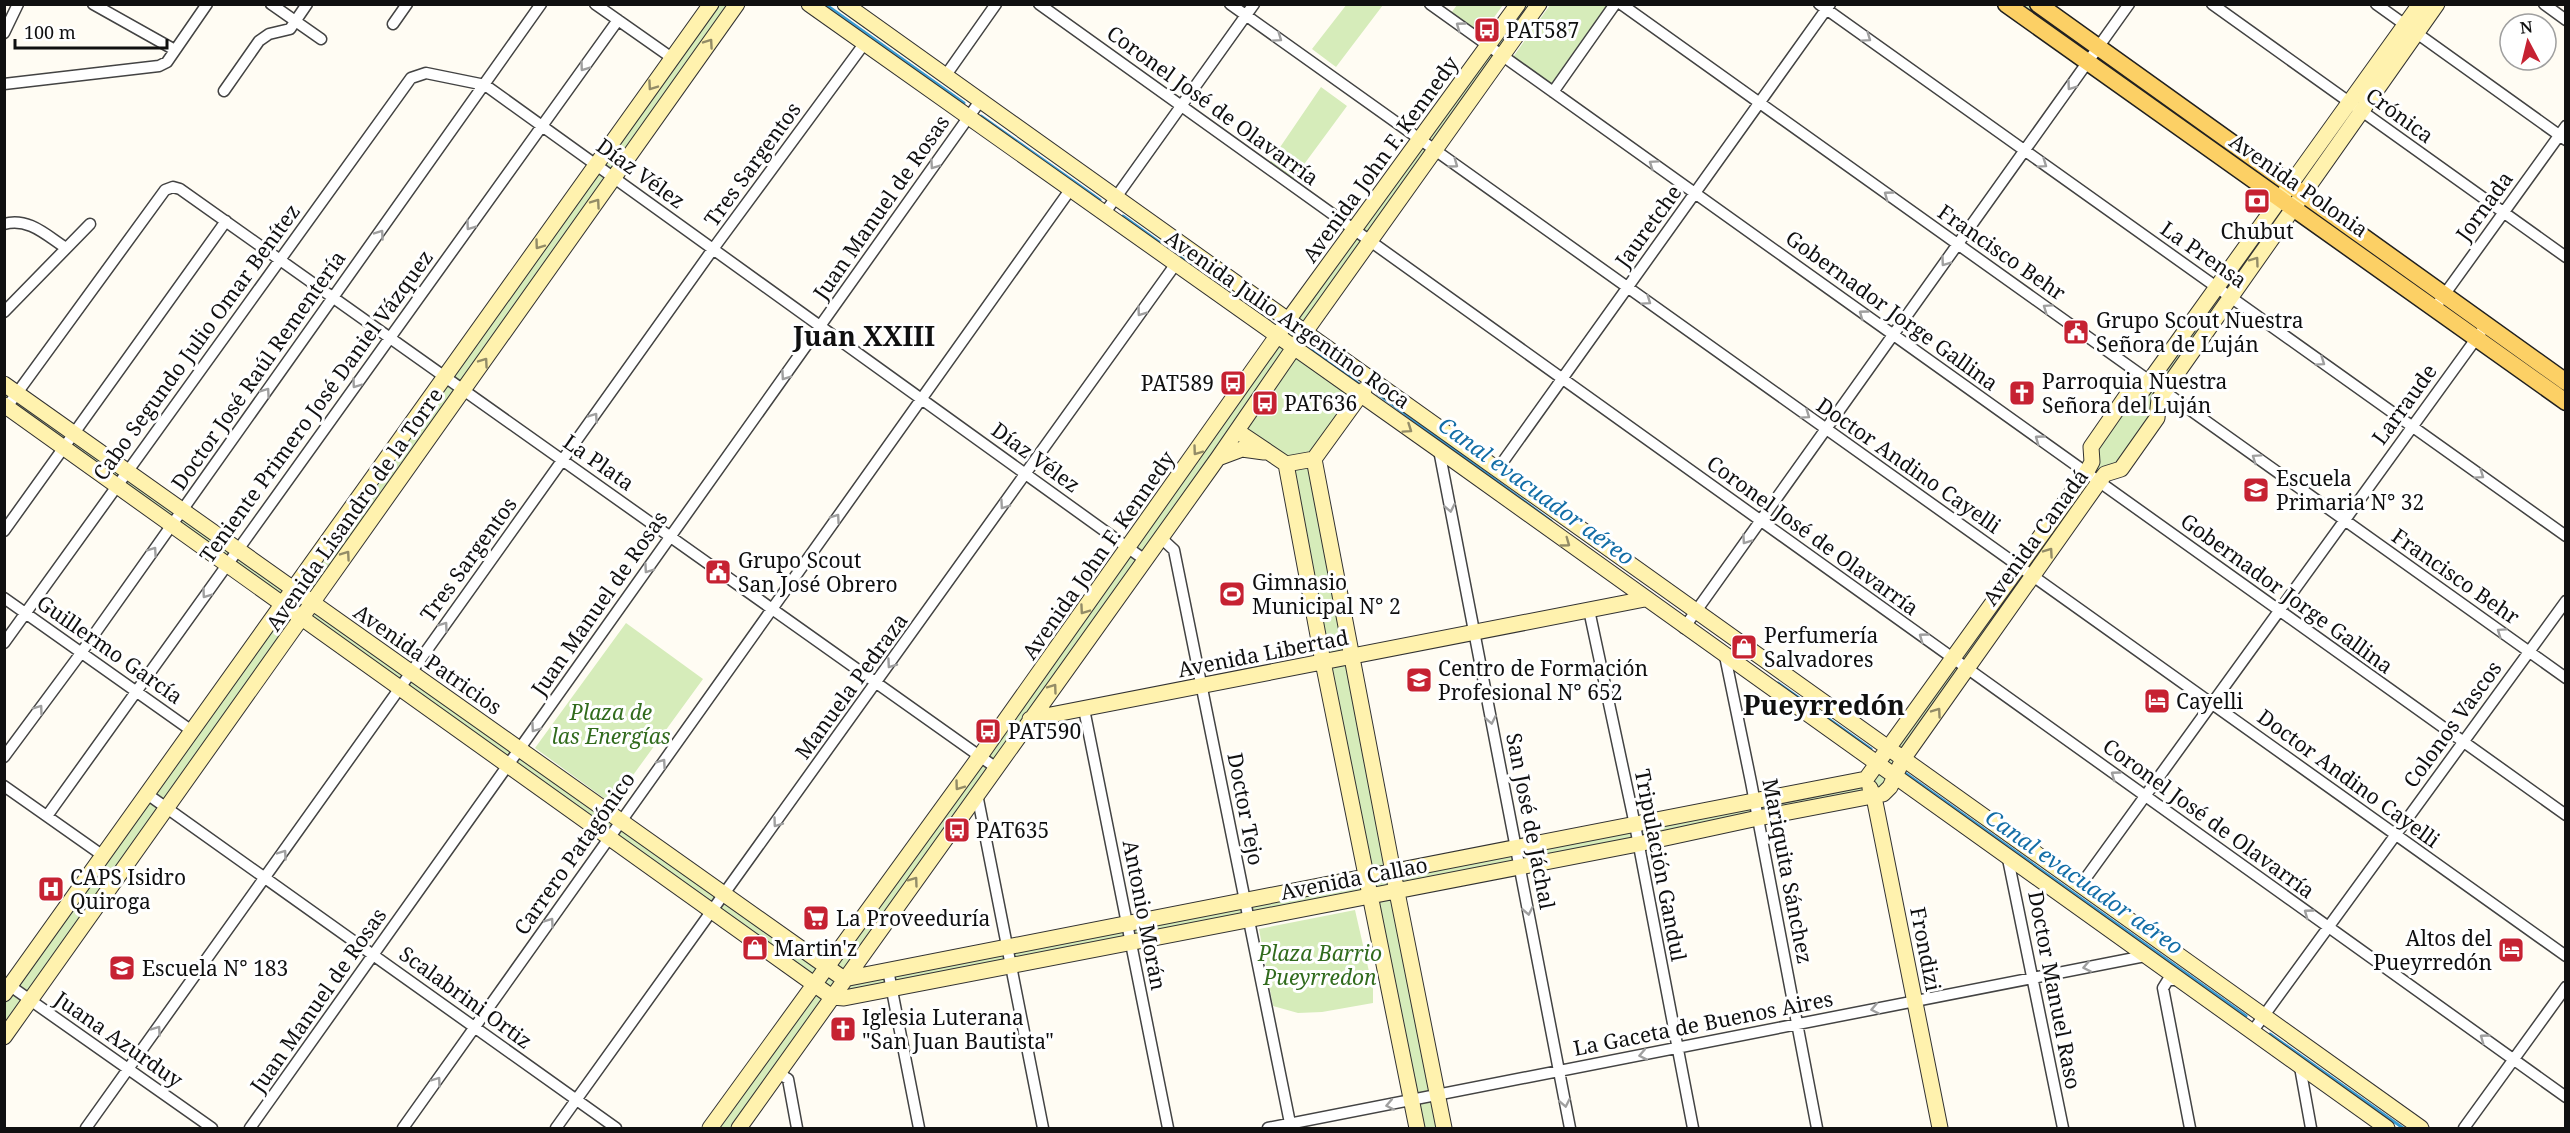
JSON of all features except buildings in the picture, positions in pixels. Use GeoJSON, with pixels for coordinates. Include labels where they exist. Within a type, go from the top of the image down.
{"type":"FeatureCollection","features":[{"type":"Feature","properties":{"kind":"main road","name":"Avenida Lisandro de la Torre"},"geometry":{"type":"LineString","coordinates":[[6,987],[147,794],[711,4]]}},
{"type":"Feature","properties":{"kind":"main road","name":"Avenida Lisandro de la Torre"},"geometry":{"type":"LineString","coordinates":[[4,1037],[737,4]]}},
{"type":"Feature","properties":{"kind":"main road","name":"Avenida Julio Argentino Roca"},"geometry":{"type":"LineString","coordinates":[[809,4],[1293,349],[1439,450],[1684,628],[2300,1066],[2380,1128]]}},
{"type":"Feature","properties":{"kind":"main road","name":"Avenida Julio Argentino Roca"},"geometry":{"type":"LineString","coordinates":[[845,4],[2421,1128]]}},
{"type":"Feature","properties":{"kind":"main road","name":"Avenida John F. Kennedy"},"geometry":{"type":"LineString","coordinates":[[710,1128],[816,985],[1232,404],[1353,230],[1518,4]]}},
{"type":"Feature","properties":{"kind":"main road","name":"Avenida John F. Kennedy"},"geometry":{"type":"LineString","coordinates":[[739,1128],[995,767],[1238,431],[1369,241],[1436,151],[1539,4]]}},
{"type":"Feature","properties":{"kind":"main road","name":"Avenida Polonia"},"geometry":{"type":"LineString","coordinates":[[2006,4],[2286,203],[2439,302],[2481,332],[2565,402]]}},
{"type":"Feature","properties":{"kind":"main road","name":"Avenida Polonia"},"geometry":{"type":"LineString","coordinates":[[2038,4],[2296,189],[2439,302]]}},
{"type":"Feature","properties":{"kind":"main road","name":"Avenida Canadá"},"geometry":{"type":"LineString","coordinates":[[2296,189],[2362,112],[2411,30],[2420,4]]}},
{"type":"Feature","properties":{"kind":"main road","name":"Avenida Canadá"},"geometry":{"type":"LineString","coordinates":[[1894,777],[1903,759],[2032,576],[2092,478],[2091,447],[2127,394],[2144,390],[2216,287],[2296,189],[2349,103],[2411,30],[2437,4]]}},
{"type":"Feature","properties":{"kind":"main road","name":"Avenida Canadá"},"geometry":{"type":"LineString","coordinates":[[1877,765],[2018,566],[2092,478],[2121,469],[2157,418],[2159,399],[2229,297],[2286,203]]}},
{"type":"Feature","properties":{"kind":"main road","name":"Avenida Polonia"},"geometry":{"type":"LineString","coordinates":[[2481,332],[2565,382]]}},
{"type":"Feature","properties":{"kind":"main road"},"geometry":{"type":"LineString","coordinates":[[1232,404],[1238,431],[1286,464],[1314,459],[1371,380]]}},
{"type":"Feature","properties":{"kind":"main road","name":"Avenida Patricios"},"geometry":{"type":"LineString","coordinates":[[11,389],[828,968]]}},
{"type":"Feature","properties":{"kind":"main road","name":"Avenida Patricios"},"geometry":{"type":"LineString","coordinates":[[5,408],[816,985]]}},
{"type":"Feature","properties":{"kind":"main road"},"geometry":{"type":"LineString","coordinates":[[1218,458],[1242,449],[1270,454]]}},
{"type":"Feature","properties":{"kind":"main road"},"geometry":{"type":"LineString","coordinates":[[1314,459],[1396,891],[1444,1128]]}},
{"type":"Feature","properties":{"kind":"main road"},"geometry":{"type":"LineString","coordinates":[[1286,464],[1323,662],[1417,1128]]}},
{"type":"Feature","properties":{"kind":"main road","name":"Avenida Libertad"},"geometry":{"type":"LineString","coordinates":[[1030,719],[1645,599]]}},
{"type":"Feature","properties":{"kind":"main road"},"geometry":{"type":"LineString","coordinates":[[1866,779],[1877,765]]}},
{"type":"Feature","properties":{"kind":"main road"},"geometry":{"type":"LineString","coordinates":[[1874,797],[1890,787],[1894,777]]}},
{"type":"Feature","properties":{"kind":"main road","name":"Avenida Callao"},"geometry":{"type":"LineString","coordinates":[[844,980],[1866,779]]}},
{"type":"Feature","properties":{"kind":"main road","name":"Frondizi"},"geometry":{"type":"LineString","coordinates":[[1866,779],[1874,797],[1940,1128]]}},
{"type":"Feature","properties":{"kind":"main road","name":"Avenida Callao"},"geometry":{"type":"LineString","coordinates":[[832,997],[844,998],[892,989],[1874,797]]}},
{"type":"Feature","properties":{"kind":"main road"},"geometry":{"type":"LineString","coordinates":[[828,968],[844,980]]}},
{"type":"Feature","properties":{"kind":"main road"},"geometry":{"type":"LineString","coordinates":[[816,985],[832,997]]}},
{"type":"Feature","properties":{"kind":"street"},"geometry":{"type":"LineString","coordinates":[[4,33],[18,4]]}},
{"type":"Feature","properties":{"kind":"street"},"geometry":{"type":"LineString","coordinates":[[93,4],[175,50]]}},
{"type":"Feature","properties":{"kind":"street"},"geometry":{"type":"LineString","coordinates":[[4,84],[159,66],[167,62],[207,4]]}},
{"type":"Feature","properties":{"kind":"street"},"geometry":{"type":"LineString","coordinates":[[271,4],[321,39]]}},
{"type":"Feature","properties":{"kind":"street"},"geometry":{"type":"LineString","coordinates":[[224,91],[259,41],[269,34],[290,29],[307,4]]}},
{"type":"Feature","properties":{"kind":"street"},"geometry":{"type":"LineString","coordinates":[[393,24],[406,4]]}},
{"type":"Feature","properties":{"kind":"street","name":"Doctor José Raúl Rementería"},"geometry":{"type":"LineString","coordinates":[[4,757],[334,298],[541,4]]}},
{"type":"Feature","properties":{"kind":"street"},"geometry":{"type":"LineString","coordinates":[[595,4],[672,58]]}},
{"type":"Feature","properties":{"kind":"street"},"geometry":{"type":"LineString","coordinates":[[946,75],[996,4]]}},
{"type":"Feature","properties":{"kind":"street","name":"Coronel José de Olavarría"},"geometry":{"type":"LineString","coordinates":[[1039,4],[2565,1097]]}},
{"type":"Feature","properties":{"kind":"street","name":"Doctor Andino Cayelli"},"geometry":{"type":"LineString","coordinates":[[1230,4],[2565,957]]}},
{"type":"Feature","properties":{"kind":"street"},"geometry":{"type":"LineString","coordinates":[[1104,214],[1254,4]]}},
{"type":"Feature","properties":{"kind":"street","name":"Gobernador Jorge Gallina"},"geometry":{"type":"LineString","coordinates":[[1430,4],[1445,9],[1502,56],[2565,815]]}},
{"type":"Feature","properties":{"kind":"street"},"geometry":{"type":"LineString","coordinates":[[1553,92],[1615,4]]}},
{"type":"Feature","properties":{"kind":"street","name":"Francisco Behr"},"geometry":{"type":"LineString","coordinates":[[1621,4],[2565,678]]}},
{"type":"Feature","properties":{"kind":"street"},"geometry":{"type":"LineString","coordinates":[[1684,628],[2129,4]]}},
{"type":"Feature","properties":{"kind":"street","name":"Crónica"},"geometry":{"type":"LineString","coordinates":[[2212,4],[2565,257]]}},
{"type":"Feature","properties":{"kind":"street"},"geometry":{"type":"LineString","coordinates":[[2376,4],[2563,134]]}},
{"type":"Feature","properties":{"kind":"street"},"geometry":{"type":"LineString","coordinates":[[2544,4],[2565,20]]}},
{"type":"Feature","properties":{"kind":"street","name":"Jauretche"},"geometry":{"type":"LineString","coordinates":[[1497,470],[1760,103],[1825,6]]}},
{"type":"Feature","properties":{"kind":"street","name":"La Prensa"},"geometry":{"type":"LineString","coordinates":[[1825,6],[2565,536]]}},
{"type":"Feature","properties":{"kind":"street","name":"Teniente Primero José Daniel Vázquez"},"geometry":{"type":"LineString","coordinates":[[47,816],[618,20]]}},
{"type":"Feature","properties":{"kind":"street","name":"Tres Sargentos"},"geometry":{"type":"LineString","coordinates":[[86,1128],[713,249],[864,44]]}},
{"type":"Feature","properties":{"kind":"street","name":"Díaz Vélez"},"geometry":{"type":"LineString","coordinates":[[426,73],[485,85],[1145,560]]}},
{"type":"Feature","properties":{"kind":"street","name":"Cabo Segundo Julio Omar Benítez"},"geometry":{"type":"LineString","coordinates":[[4,643],[279,258],[411,78],[426,73]]}},
{"type":"Feature","properties":{"kind":"street","name":"Juan Manuel de Rosas"},"geometry":{"type":"LineString","coordinates":[[250,1128],[980,101]]}},
{"type":"Feature","properties":{"kind":"street","name":"Jornada"},"geometry":{"type":"LineString","coordinates":[[2439,302],[2563,134]]}},
{"type":"Feature","properties":{"kind":"street","name":"La Plata"},"geometry":{"type":"LineString","coordinates":[[11,389],[165,190],[173,187],[180,189],[995,767]]}},
{"type":"Feature","properties":{"kind":"street","name":"Carrero Patagónico"},"geometry":{"type":"LineString","coordinates":[[403,1128],[1070,190]]}},
{"type":"Feature","properties":{"kind":"street"},"geometry":{"type":"LineString","coordinates":[[4,224],[16,221],[26,223],[66,248]]}},
{"type":"Feature","properties":{"kind":"street"},"geometry":{"type":"LineString","coordinates":[[4,531],[226,221]]}},
{"type":"Feature","properties":{"kind":"street"},"geometry":{"type":"LineString","coordinates":[[4,312],[90,224]]}},
{"type":"Feature","properties":{"kind":"street","name":"Manuela Pedraza"},"geometry":{"type":"LineString","coordinates":[[556,1128],[1175,265]]}},
{"type":"Feature","properties":{"kind":"street","name":"Larraude"},"geometry":{"type":"LineString","coordinates":[[2080,886],[2481,332]]}},
{"type":"Feature","properties":{"kind":"street"},"geometry":{"type":"LineString","coordinates":[[5,408],[11,389]]}},
{"type":"Feature","properties":{"kind":"street","name":"San José de Jáchal"},"geometry":{"type":"LineString","coordinates":[[1439,450],[1570,1128]]}},
{"type":"Feature","properties":{"kind":"street","name":"Doctor Tejo"},"geometry":{"type":"LineString","coordinates":[[1161,537],[1174,550],[1290,1126]]}},
{"type":"Feature","properties":{"kind":"street","name":"Guillermo García"},"geometry":{"type":"LineString","coordinates":[[4,598],[192,731]]}},
{"type":"Feature","properties":{"kind":"street","name":"Colonos Vascos"},"geometry":{"type":"LineString","coordinates":[[2252,1032],[2565,601]]}},
{"type":"Feature","properties":{"kind":"street","name":"Tripulación Gandul"},"geometry":{"type":"LineString","coordinates":[[1589,610],[1635,825],[1693,1128]]}},
{"type":"Feature","properties":{"kind":"street","name":"Mariquita Sánchez"},"geometry":{"type":"LineString","coordinates":[[1725,656],[1817,1128]]}},
{"type":"Feature","properties":{"kind":"street","name":"Antonio Morán"},"geometry":{"type":"LineString","coordinates":[[1084,709],[1168,1128]]}},
{"type":"Feature","properties":{"kind":"street"},"geometry":{"type":"LineString","coordinates":[[4,786],[102,855]]}},
{"type":"Feature","properties":{"kind":"street"},"geometry":{"type":"LineString","coordinates":[[977,793],[1043,1128]]}},
{"type":"Feature","properties":{"kind":"street","name":"Scalabrini Ortiz"},"geometry":{"type":"LineString","coordinates":[[147,794],[616,1128]]}},
{"type":"Feature","properties":{"kind":"street","name":"Doctor Manuel Raso"},"geometry":{"type":"LineString","coordinates":[[2008,858],[2063,1128]]}},
{"type":"Feature","properties":{"kind":"street","name":"La Gaceta de Buenos Aires"},"geometry":{"type":"LineString","coordinates":[[1268,1128],[1290,1126],[1797,1023],[2145,956]]}},
{"type":"Feature","properties":{"kind":"street"},"geometry":{"type":"LineString","coordinates":[[888,970],[919,1128]]}},
{"type":"Feature","properties":{"kind":"street"},"geometry":{"type":"LineString","coordinates":[[2178,980],[2168,980],[2163,988],[2190,1128]]}},
{"type":"Feature","properties":{"kind":"street","name":"Juana Azurduy"},"geometry":{"type":"LineString","coordinates":[[6,987],[31,1000],[212,1128]]}},
{"type":"Feature","properties":{"kind":"street"},"geometry":{"type":"LineString","coordinates":[[2464,1128],[2565,987]]}},
{"type":"Feature","properties":{"kind":"street"},"geometry":{"type":"LineString","coordinates":[[2300,1066],[2311,1128]]}},
{"type":"Feature","properties":{"kind":"street"},"geometry":{"type":"LineString","coordinates":[[778,1073],[788,1079],[797,1128]]}},
{"type":"Feature","properties":{"kind":"green space"},"geometry":{"type":"Polygon","coordinates":[[[1347,4],[1383,5],[1336,67],[1312,49],[1347,4]]]}},
{"type":"Feature","properties":{"kind":"green space"},"geometry":{"type":"Polygon","coordinates":[[[711,5],[737,5],[313,603],[828,968],[1518,5],[1539,5],[1293,349],[1360,396],[1314,459],[1393,872],[1866,779],[2086,473],[2091,447],[2127,395],[2144,389],[2279,199],[2006,5],[2038,5],[2289,184],[2420,5],[2437,5],[2303,194],[2565,382],[2565,402],[2292,208],[2121,469],[2106,474],[1890,787],[1397,891],[1444,1128],[1417,1128],[1371,896],[838,998],[739,1128],[710,1128],[816,985],[302,618],[5,1037],[5,994],[283,604],[5,405],[5,384],[294,589],[711,5]],[[1238,431],[845,978],[1366,877],[1286,464],[1238,431]]]}},
{"type":"Feature","properties":{"kind":"green space"},"geometry":{"type":"Polygon","coordinates":[[[1457,5],[1503,5],[1482,34],[1451,13],[1457,5]]]}},
{"type":"Feature","properties":{"kind":"green space"},"geometry":{"type":"Polygon","coordinates":[[[1550,5],[1607,5],[1551,84],[1513,57],[1550,5]]]}},
{"type":"Feature","properties":{"kind":"green space"},"geometry":{"type":"Polygon","coordinates":[[[1321,87],[1347,106],[1291,182],[1268,165],[1321,87]]]}},
{"type":"Feature","properties":{"kind":"green space","name":"Plaza de las Energías"},"geometry":{"type":"Polygon","coordinates":[[[626,623],[703,679],[612,804],[535,748],[626,623]]]}},
{"type":"Feature","properties":{"kind":"green space","name":"Plaza Barrio Pueyrredon"},"geometry":{"type":"Polygon","coordinates":[[[1355,910],[1373,989],[1373,1003],[1322,1012],[1298,1013],[1273,1006],[1259,929],[1355,910]]]}},
{"type":"Feature","properties":{"kind":"waterway","name":"Canal evacuador aéreo"},"geometry":{"type":"LineString","coordinates":[[825,4],[964,103]]}},
{"type":"Feature","properties":{"kind":"waterway","name":"Canal evacuador aéreo"},"geometry":{"type":"LineString","coordinates":[[981,116],[1100,200]]}},
{"type":"Feature","properties":{"kind":"waterway","name":"Canal evacuador aéreo"},"geometry":{"type":"LineString","coordinates":[[1123,216],[1195,268]]}},
{"type":"Feature","properties":{"kind":"waterway","name":"Canal evacuador aéreo"},"geometry":{"type":"LineString","coordinates":[[1310,348],[1359,384]]}},
{"type":"Feature","properties":{"kind":"waterway","name":"Canal evacuador aéreo"},"geometry":{"type":"LineString","coordinates":[[1378,394],[1551,521]]}},
{"type":"Feature","properties":{"kind":"waterway","name":"Canal evacuador aéreo"},"geometry":{"type":"LineString","coordinates":[[1778,683],[1871,749]]}},
{"type":"Feature","properties":{"kind":"waterway","name":"Canal evacuador aéreo"},"geometry":{"type":"LineString","coordinates":[[1905,773],[2246,1016]]}},
{"type":"Feature","properties":{"kind":"waterway","name":"Canal evacuador aéreo"},"geometry":{"type":"LineString","coordinates":[[2270,1034],[2403,1128]]}},
{"type":"Feature","properties":{"kind":"place","name":"PAT587"},"geometry":{"type":"Point","coordinates":[1487,30]}},
{"type":"Feature","properties":{"kind":"place","name":"Chubut"},"geometry":{"type":"Point","coordinates":[2257,201]}},
{"type":"Feature","properties":{"kind":"place","name":"Grupo Scout Nuestra Señora de Luján"},"geometry":{"type":"Point","coordinates":[2076,332]}},
{"type":"Feature","properties":{"kind":"place","name":"PAT589"},"geometry":{"type":"Point","coordinates":[1233,383]}},
{"type":"Feature","properties":{"kind":"place","name":"Parroquia Nuestra Señora del Luján"},"geometry":{"type":"Point","coordinates":[2022,393]}},
{"type":"Feature","properties":{"kind":"place","name":"PAT636"},"geometry":{"type":"Point","coordinates":[1265,403]}},
{"type":"Feature","properties":{"kind":"place","name":"Escuela Primaria N° 32"},"geometry":{"type":"Point","coordinates":[2256,490]}},
{"type":"Feature","properties":{"kind":"place","name":"Grupo Scout San José Obrero"},"geometry":{"type":"Point","coordinates":[718,572]}},
{"type":"Feature","properties":{"kind":"place","name":"Gimnasio Municipal N° 2"},"geometry":{"type":"Point","coordinates":[1232,594]}},
{"type":"Feature","properties":{"kind":"place","name":"Perfumería Salvadores"},"geometry":{"type":"Point","coordinates":[1744,647]}},
{"type":"Feature","properties":{"kind":"place","name":"Centro de Formación Profesional N° 652"},"geometry":{"type":"Point","coordinates":[1419,680]}},
{"type":"Feature","properties":{"kind":"place","name":"Cayelli"},"geometry":{"type":"Point","coordinates":[2157,701]}},
{"type":"Feature","properties":{"kind":"place","name":"PAT590"},"geometry":{"type":"Point","coordinates":[988,731]}},
{"type":"Feature","properties":{"kind":"place","name":"PAT635"},"geometry":{"type":"Point","coordinates":[957,830]}},
{"type":"Feature","properties":{"kind":"place","name":"CAPS Isidro Quiroga"},"geometry":{"type":"Point","coordinates":[51,889]}},
{"type":"Feature","properties":{"kind":"place","name":"La Proveeduría"},"geometry":{"type":"Point","coordinates":[816,918]}},
{"type":"Feature","properties":{"kind":"place","name":"Martin'z"},"geometry":{"type":"Point","coordinates":[755,948]}},
{"type":"Feature","properties":{"kind":"place","name":"Altos del Pueyrredón"},"geometry":{"type":"Point","coordinates":[2511,950]}},
{"type":"Feature","properties":{"kind":"place","name":"Escuela N° 183"},"geometry":{"type":"Point","coordinates":[122,968]}},
{"type":"Feature","properties":{"kind":"place","name":"Iglesia Luterana \"San Juan Bautista\""},"geometry":{"type":"Point","coordinates":[843,1029]}},
{"type":"Feature","properties":{"kind":"district","name":"Juan XXIII"},"geometry":{"type":"Point","coordinates":[864,335]}},
{"type":"Feature","properties":{"kind":"district","name":"Pueyrredón"},"geometry":{"type":"Point","coordinates":[1824,704]}}]}
